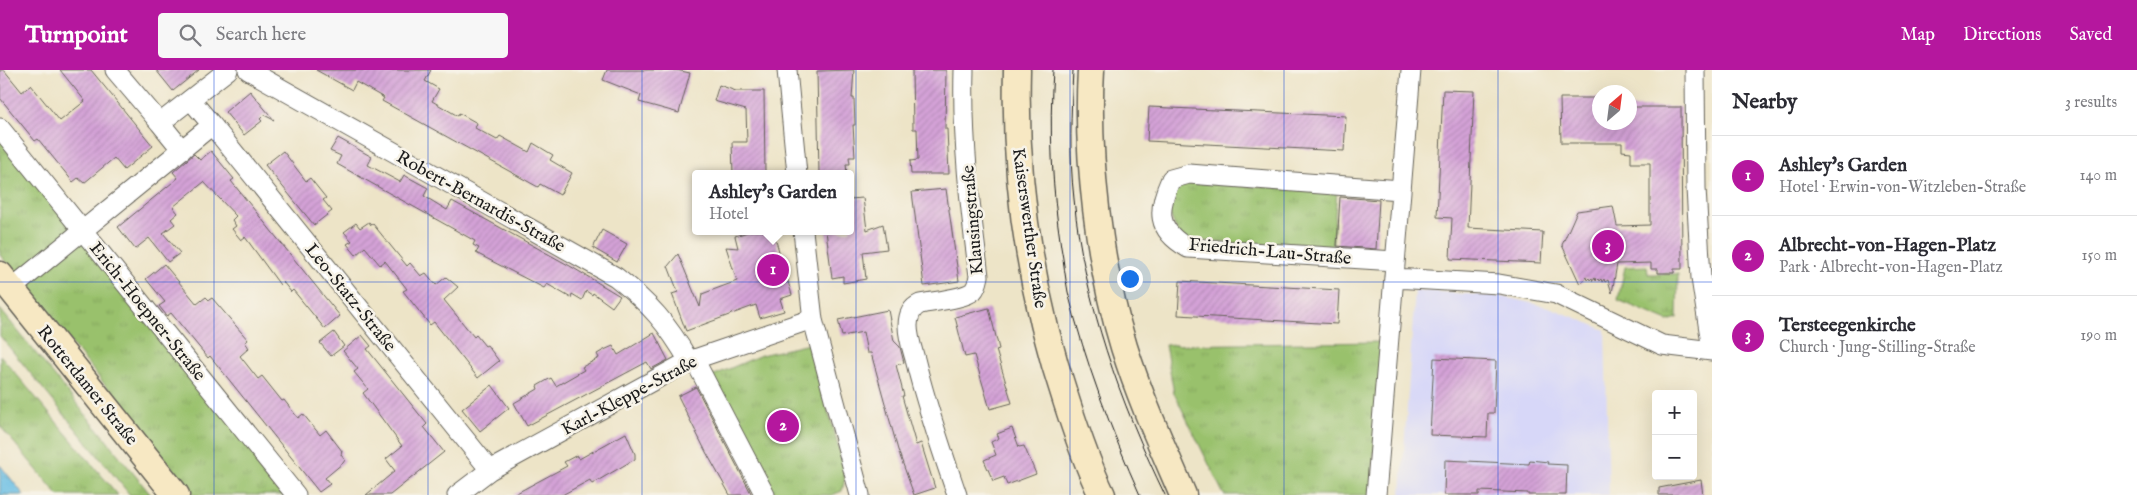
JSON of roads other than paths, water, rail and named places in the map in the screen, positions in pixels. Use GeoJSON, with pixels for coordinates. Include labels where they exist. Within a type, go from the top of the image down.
{"type":"FeatureCollection","features":[{"type":"Feature","properties":{"kind":"street"},"geometry":{"type":"LineString","coordinates":[[115,70],[182,150]]}},
{"type":"Feature","properties":{"kind":"street"},"geometry":{"type":"LineString","coordinates":[[160,124],[228,70]]}},
{"type":"Feature","properties":{"kind":"street","name":"Robert-Bernardis-Straße"},"geometry":{"type":"LineString","coordinates":[[248,70],[616,277],[664,320],[691,360],[765,495]]}},
{"type":"Feature","properties":{"kind":"street"},"geometry":{"type":"LineString","coordinates":[[787,70],[798,170]]}},
{"type":"Feature","properties":{"kind":"street","name":"Klausingstraße"},"geometry":{"type":"LineString","coordinates":[[957,495],[932,423],[908,325],[909,316],[915,307],[920,304],[966,295],[977,284],[979,276],[968,194],[963,104],[964,70]]}},
{"type":"Feature","properties":{"kind":"street","name":"Kaiserswerther Straße"},"geometry":{"type":"LineString","coordinates":[[1017,70],[1016,108],[1023,204],[1035,287],[1059,380],[1078,439],[1102,495]]}},
{"type":"Feature","properties":{"kind":"street"},"geometry":{"type":"LineString","coordinates":[[1091,70],[1092,148],[1097,209],[1106,272],[1124,346],[1145,406],[1183,495]]}},
{"type":"Feature","properties":{"kind":"street"},"geometry":{"type":"LineString","coordinates":[[1376,495],[1411,70]]}},
{"type":"Feature","properties":{"kind":"street"},"geometry":{"type":"LineString","coordinates":[[1394,270],[1500,284],[1556,294],[1662,345],[1712,350],[1700,278],[1696,188],[1695,70]]}},
{"type":"Feature","properties":{"kind":"street","name":"Leo-Statz-Straße"},"geometry":{"type":"LineString","coordinates":[[191,100],[490,470]]}},
{"type":"Feature","properties":{"kind":"street"},"geometry":{"type":"LineString","coordinates":[[6,282],[84,231],[212,125]]}},
{"type":"Feature","properties":{"kind":"street","name":"Erich-Hoepner-Straße"},"geometry":{"type":"LineString","coordinates":[[0,128],[296,495]]}},
{"type":"Feature","properties":{"kind":"street","name":"Friedrich-Lau-Straße"},"geometry":{"type":"LineString","coordinates":[[1394,270],[1188,248],[1174,240],[1163,225],[1163,197],[1171,179],[1189,174],[1401,190]]}},
{"type":"Feature","properties":{"kind":"street"},"geometry":{"type":"LineString","coordinates":[[803,235],[812,319],[858,494]]}},
{"type":"Feature","properties":{"kind":"street","name":"Rotterdamer Straße"},"geometry":{"type":"LineString","coordinates":[[6,282],[176,495]]}},
{"type":"Feature","properties":{"kind":"street","name":"Karl-Kleppe-Straße"},"geometry":{"type":"LineString","coordinates":[[457,495],[490,470],[691,360],[812,319]]}},
{"type":"Feature","properties":{"kind":"water"},"geometry":{"type":"Polygon","coordinates":[[[0,465],[24,495],[0,495],[0,465]]]}},
{"type":"Feature","properties":{"kind":"tram line"},"geometry":{"type":"LineString","coordinates":[[1053,70],[1051,115],[1053,181],[1068,292],[1082,344],[1100,395],[1140,495]]}},
{"type":"Feature","properties":{"kind":"tram line"},"geometry":{"type":"LineString","coordinates":[[1073,70],[1072,183],[1086,276],[1106,351],[1119,388],[1165,495]]}},
{"type":"Feature","properties":{"kind":"place","name":"Tersteegenkirche"},"geometry":{"type":"Point","coordinates":[1608,246]}},
{"type":"Feature","properties":{"kind":"place","name":"Ashley's Garden"},"geometry":{"type":"Point","coordinates":[773,270]}},
{"type":"Feature","properties":{"kind":"place","name":"Albrecht-von-Hagen-Platz"},"geometry":{"type":"Point","coordinates":[783,426]}}]}
